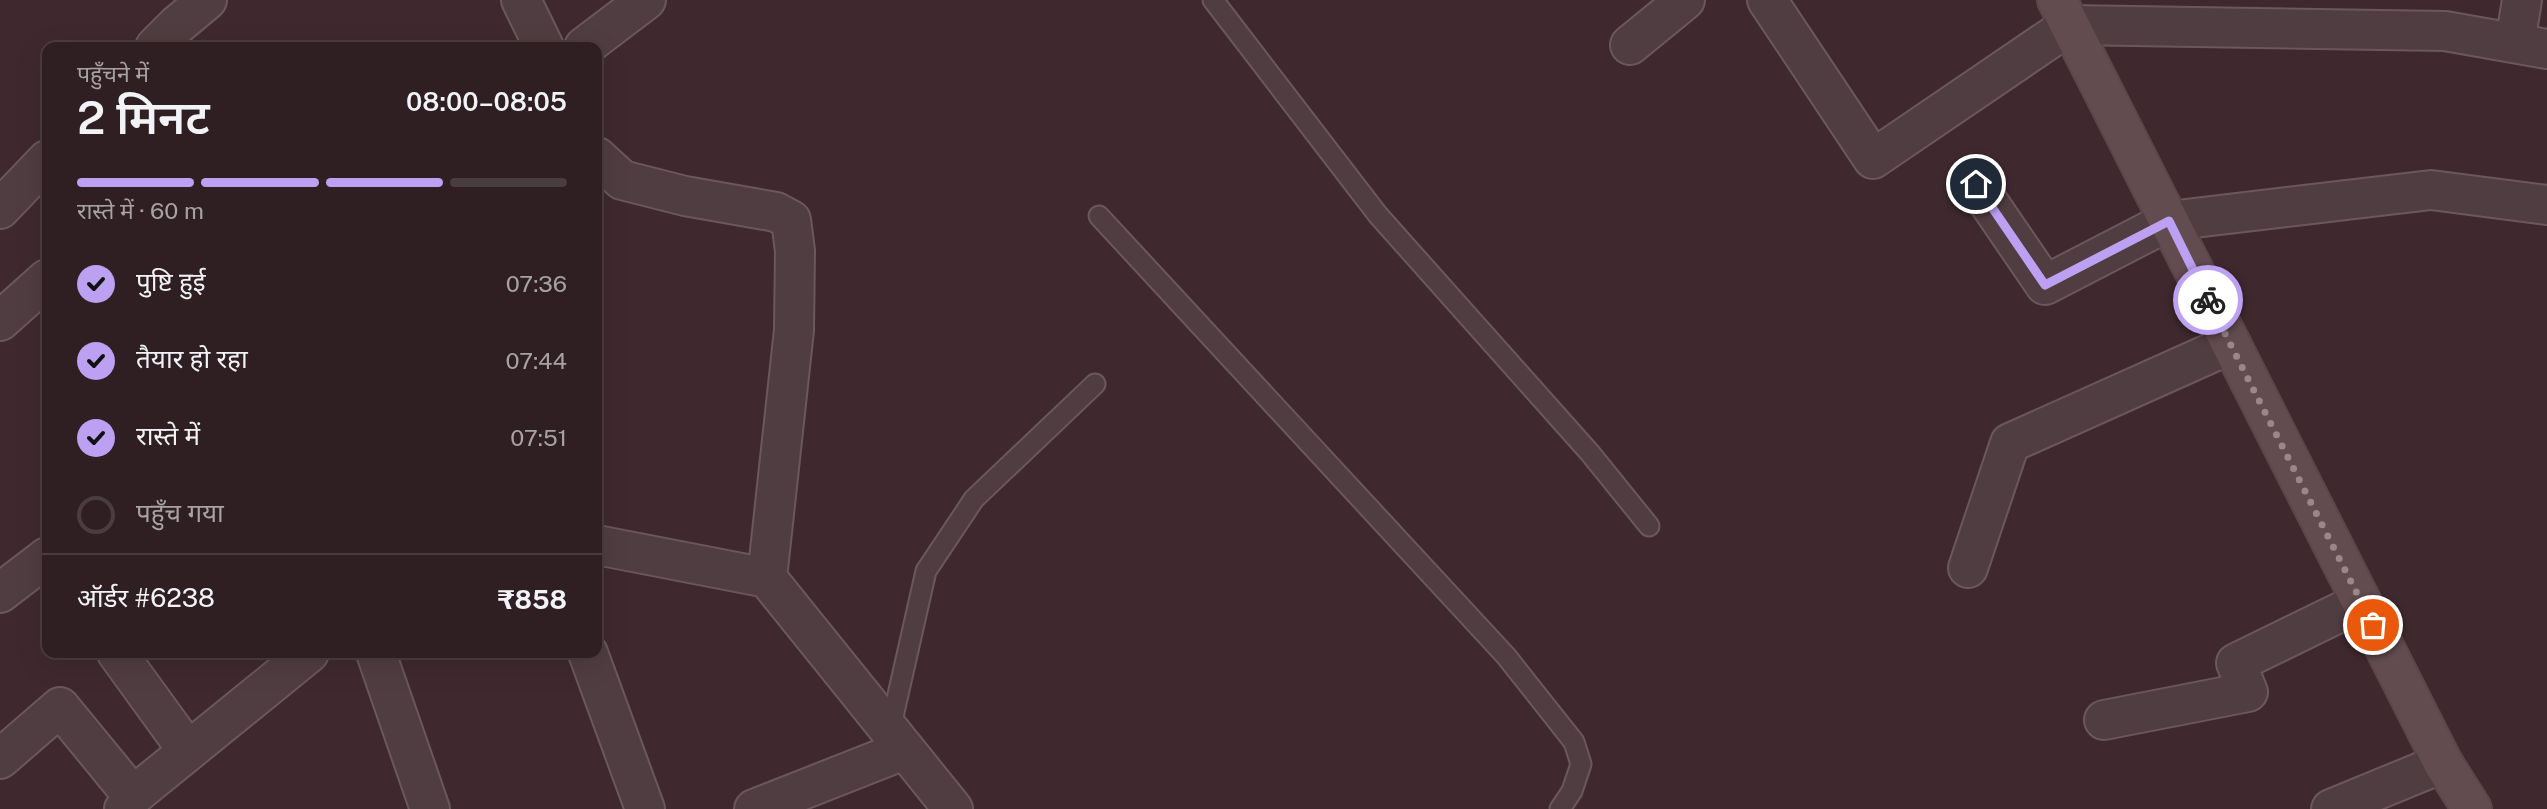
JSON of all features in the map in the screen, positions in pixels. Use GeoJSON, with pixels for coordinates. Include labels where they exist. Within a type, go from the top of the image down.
{"type":"FeatureCollection","features":[{"type":"Feature","properties":{"kind":"street"},"geometry":{"type":"LineString","coordinates":[[160,42],[207,0]]}},
{"type":"Feature","properties":{"kind":"street"},"geometry":{"type":"LineString","coordinates":[[521,0],[542,42]]}},
{"type":"Feature","properties":{"kind":"street"},"geometry":{"type":"LineString","coordinates":[[591,42],[646,0]]}},
{"type":"Feature","properties":{"kind":"street"},"geometry":{"type":"LineString","coordinates":[[1630,45],[1685,0]]}},
{"type":"Feature","properties":{"kind":"street"},"geometry":{"type":"LineString","coordinates":[[1767,0],[1873,159],[2063,12],[2445,31],[2531,46],[2522,0]]}},
{"type":"Feature","properties":{"kind":"street"},"geometry":{"type":"LineString","coordinates":[[2063,12],[2442,763],[2472,809]]}},
{"type":"Feature","properties":{"kind":"street"},"geometry":{"type":"LineString","coordinates":[[602,162],[622,180],[685,196],[776,212],[791,220],[795,251],[794,330],[767,578]]}},
{"type":"Feature","properties":{"kind":"street"},"geometry":{"type":"LineString","coordinates":[[0,209],[42,165]]}},
{"type":"Feature","properties":{"kind":"street"},"geometry":{"type":"LineString","coordinates":[[1976,184],[2045,285],[2169,221],[2431,190],[2547,205]]}},
{"type":"Feature","properties":{"kind":"street"},"geometry":{"type":"LineString","coordinates":[[0,321],[42,283]]}},
{"type":"Feature","properties":{"kind":"street"},"geometry":{"type":"LineString","coordinates":[[1968,568],[2010,443],[2231,344]]}},
{"type":"Feature","properties":{"kind":"street"},"geometry":{"type":"LineString","coordinates":[[602,546],[767,578],[897,740],[939,805]]}},
{"type":"Feature","properties":{"kind":"street"},"geometry":{"type":"LineString","coordinates":[[0,593],[42,561]]}},
{"type":"Feature","properties":{"kind":"street"},"geometry":{"type":"LineString","coordinates":[[2104,720],[2248,692],[2235,663],[2361,602]]}},
{"type":"Feature","properties":{"kind":"street"},"geometry":{"type":"LineString","coordinates":[[121,658],[188,751]]}},
{"type":"Feature","properties":{"kind":"street"},"geometry":{"type":"LineString","coordinates":[[0,759],[60,707],[129,803],[188,751],[303,658]]}},
{"type":"Feature","properties":{"kind":"street"},"geometry":{"type":"LineString","coordinates":[[378,658],[430,809]]}},
{"type":"Feature","properties":{"kind":"street"},"geometry":{"type":"LineString","coordinates":[[589,658],[645,809]]}},
{"type":"Feature","properties":{"kind":"street"},"geometry":{"type":"LineString","coordinates":[[754,809],[897,740]]}},
{"type":"Feature","properties":{"kind":"street"},"geometry":{"type":"LineString","coordinates":[[2331,809],[2442,763]]}},
{"type":"Feature","properties":{"kind":"lane"},"geometry":{"type":"LineString","coordinates":[[1213,0],[1378,215],[1590,453],[1649,526]]}},
{"type":"Feature","properties":{"kind":"lane"},"geometry":{"type":"LineString","coordinates":[[1099,216],[1506,656],[1566,731],[1574,742],[1581,764],[1572,791],[1560,809]]}},
{"type":"Feature","properties":{"kind":"lane"},"geometry":{"type":"LineString","coordinates":[[897,740],[926,570],[974,499],[1095,384]]}},
{"type":"Feature","properties":{"kind":"way so far"},"geometry":{"type":"LineString","coordinates":[[2208,300],[2373,625]]}},
{"type":"Feature","properties":{"kind":"route"},"geometry":{"type":"LineString","coordinates":[[1976,184],[2045,285],[2169,221],[2208,300]]}}]}
